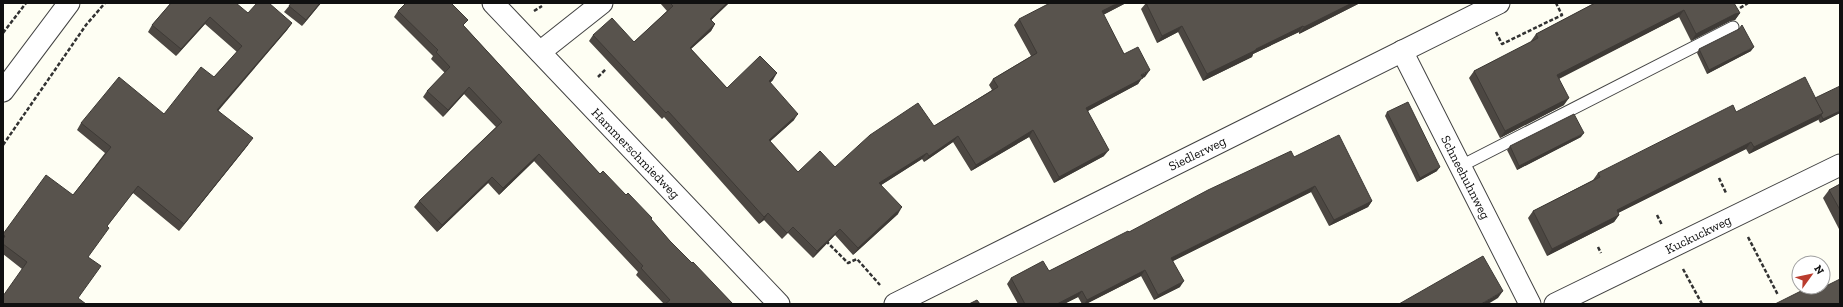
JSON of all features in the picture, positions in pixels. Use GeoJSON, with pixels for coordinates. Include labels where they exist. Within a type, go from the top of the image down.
{"type":"FeatureCollection","features":[{"type":"Feature","properties":{"kind":"street"},"geometry":{"type":"LineString","coordinates":[[3,92],[69,3]]}},
{"type":"Feature","properties":{"kind":"street","name":"Hammerschmiedweg"},"geometry":{"type":"LineString","coordinates":[[493,3],[780,304]]}},
{"type":"Feature","properties":{"kind":"street"},"geometry":{"type":"LineString","coordinates":[[540,52],[602,3]]}},
{"type":"Feature","properties":{"kind":"street","name":"Siedlerweg"},"geometry":{"type":"LineString","coordinates":[[896,304],[1492,6]]}},
{"type":"Feature","properties":{"kind":"street","name":"Schneehuhnweg"},"geometry":{"type":"LineString","coordinates":[[1402,51],[1530,304]]}},
{"type":"Feature","properties":{"kind":"street","name":"Kuckuckweg"},"geometry":{"type":"LineString","coordinates":[[1555,304],[1840,164]]}},
{"type":"Feature","properties":{"kind":"lane"},"geometry":{"type":"LineString","coordinates":[[1461,166],[1733,27]]}},
{"type":"Feature","properties":{"kind":"path"},"geometry":{"type":"LineString","coordinates":[[3,33],[26,3]]}},
{"type":"Feature","properties":{"kind":"path"},"geometry":{"type":"LineString","coordinates":[[3,145],[82,31],[105,3]]}},
{"type":"Feature","properties":{"kind":"path"},"geometry":{"type":"LineString","coordinates":[[1492,6],[1502,44],[1562,15],[1556,3]]}},
{"type":"Feature","properties":{"kind":"path"},"geometry":{"type":"LineString","coordinates":[[1737,215],[1778,295]]}},
{"type":"Feature","properties":{"kind":"path"},"geometry":{"type":"LineString","coordinates":[[825,239],[848,263],[857,259],[896,304]]}},
{"type":"Feature","properties":{"kind":"path"},"geometry":{"type":"LineString","coordinates":[[1672,247],[1702,304]]}},
{"type":"Feature","properties":{"kind":"building"},"geometry":{"type":"Polygon","coordinates":[[[171,3],[236,3],[248,13],[257,3],[269,3],[292,23],[217,110],[253,138],[184,224],[138,186],[107,226],[109,228],[88,257],[101,266],[78,298],[86,304],[3,304],[3,296],[27,262],[3,244],[3,239],[5,236],[3,234],[46,175],[73,195],[111,147],[81,123],[119,77],[164,114],[201,67],[214,77],[242,46],[210,17],[181,49],[152,25],[171,3]]]}},
{"type":"Feature","properties":{"kind":"building"},"geometry":{"type":"Polygon","coordinates":[[[291,3],[320,3],[306,20],[289,6],[291,3]]]}},
{"type":"Feature","properties":{"kind":"building"},"geometry":{"type":"Polygon","coordinates":[[[406,3],[451,3],[468,20],[463,25],[600,174],[603,171],[626,195],[628,193],[652,218],[651,219],[670,241],[692,263],[693,262],[733,304],[665,304],[670,300],[641,268],[643,266],[539,154],[503,188],[492,177],[442,225],[419,201],[502,122],[469,87],[448,110],[427,91],[450,67],[436,52],[438,50],[398,11],[406,3]]]}},
{"type":"Feature","properties":{"kind":"building"},"geometry":{"type":"Polygon","coordinates":[[[670,3],[727,3],[710,19],[715,24],[690,48],[727,88],[760,56],[777,73],[769,81],[798,114],[769,140],[798,172],[820,151],[835,167],[870,135],[918,103],[934,126],[998,87],[993,79],[1037,53],[1019,19],[1050,3],[1118,3],[1102,11],[1124,54],[1138,47],[1150,70],[1141,75],[1143,78],[1086,108],[1109,150],[1059,177],[1033,130],[976,165],[958,136],[929,156],[927,153],[879,183],[902,207],[858,248],[840,229],[817,251],[793,227],[787,233],[768,213],[764,217],[668,111],[666,113],[593,35],[612,18],[634,42],[673,6],[670,3]]]}},
{"type":"Feature","properties":{"kind":"building"},"geometry":{"type":"Polygon","coordinates":[[[1146,3],[1352,3],[1207,74],[1182,26],[1162,36],[1146,3]]]}},
{"type":"Feature","properties":{"kind":"building"},"geometry":{"type":"Polygon","coordinates":[[[1595,3],[1734,3],[1740,13],[1735,14],[1696,34],[1684,10],[1557,75],[1569,98],[1505,131],[1474,71],[1538,38],[1536,34],[1595,3]]]}},
{"type":"Feature","properties":{"kind":"building"},"geometry":{"type":"Polygon","coordinates":[[[1742,25],[1754,47],[1709,70],[1699,49],[1739,29],[1742,25]]]}},
{"type":"Feature","properties":{"kind":"building"},"geometry":{"type":"Polygon","coordinates":[[[1805,77],[1823,113],[1754,147],[1751,142],[1617,210],[1619,215],[1552,249],[1533,211],[1600,177],[1598,173],[1733,105],[1736,112],[1805,77]]]}},
{"type":"Feature","properties":{"kind":"building"},"geometry":{"type":"Polygon","coordinates":[[[1840,86],[1840,111],[1823,119],[1821,115],[1823,113],[1815,98],[1840,86]]]}},
{"type":"Feature","properties":{"kind":"building"},"geometry":{"type":"Polygon","coordinates":[[[1408,102],[1440,167],[1420,178],[1387,112],[1408,102]]]}},
{"type":"Feature","properties":{"kind":"building"},"geometry":{"type":"Polygon","coordinates":[[[1574,114],[1584,133],[1519,166],[1510,146],[1574,114]]]}},
{"type":"Feature","properties":{"kind":"building"},"geometry":{"type":"Polygon","coordinates":[[[1339,135],[1372,201],[1334,220],[1315,186],[1171,258],[1184,281],[1158,295],[1145,270],[1087,300],[1082,291],[1057,304],[1025,304],[1011,278],[1043,261],[1049,271],[1128,231],[1129,232],[1208,190],[1291,151],[1294,157],[1339,135]]]}},
{"type":"Feature","properties":{"kind":"building"},"geometry":{"type":"Polygon","coordinates":[[[1840,184],[1840,210],[1829,190],[1840,184]]]}},
{"type":"Feature","properties":{"kind":"building"},"geometry":{"type":"Polygon","coordinates":[[[1483,256],[1503,291],[1481,304],[1399,304],[1483,256]]]}},
{"type":"Feature","properties":{"kind":"building"},"geometry":{"type":"Polygon","coordinates":[[[1840,279],[1840,304],[1775,304],[1793,295],[1831,295],[1831,284],[1840,279]]]}},
{"type":"Feature","properties":{"kind":"building"},"geometry":{"type":"Polygon","coordinates":[[[977,300],[980,304],[969,304],[977,300]]]}}]}
